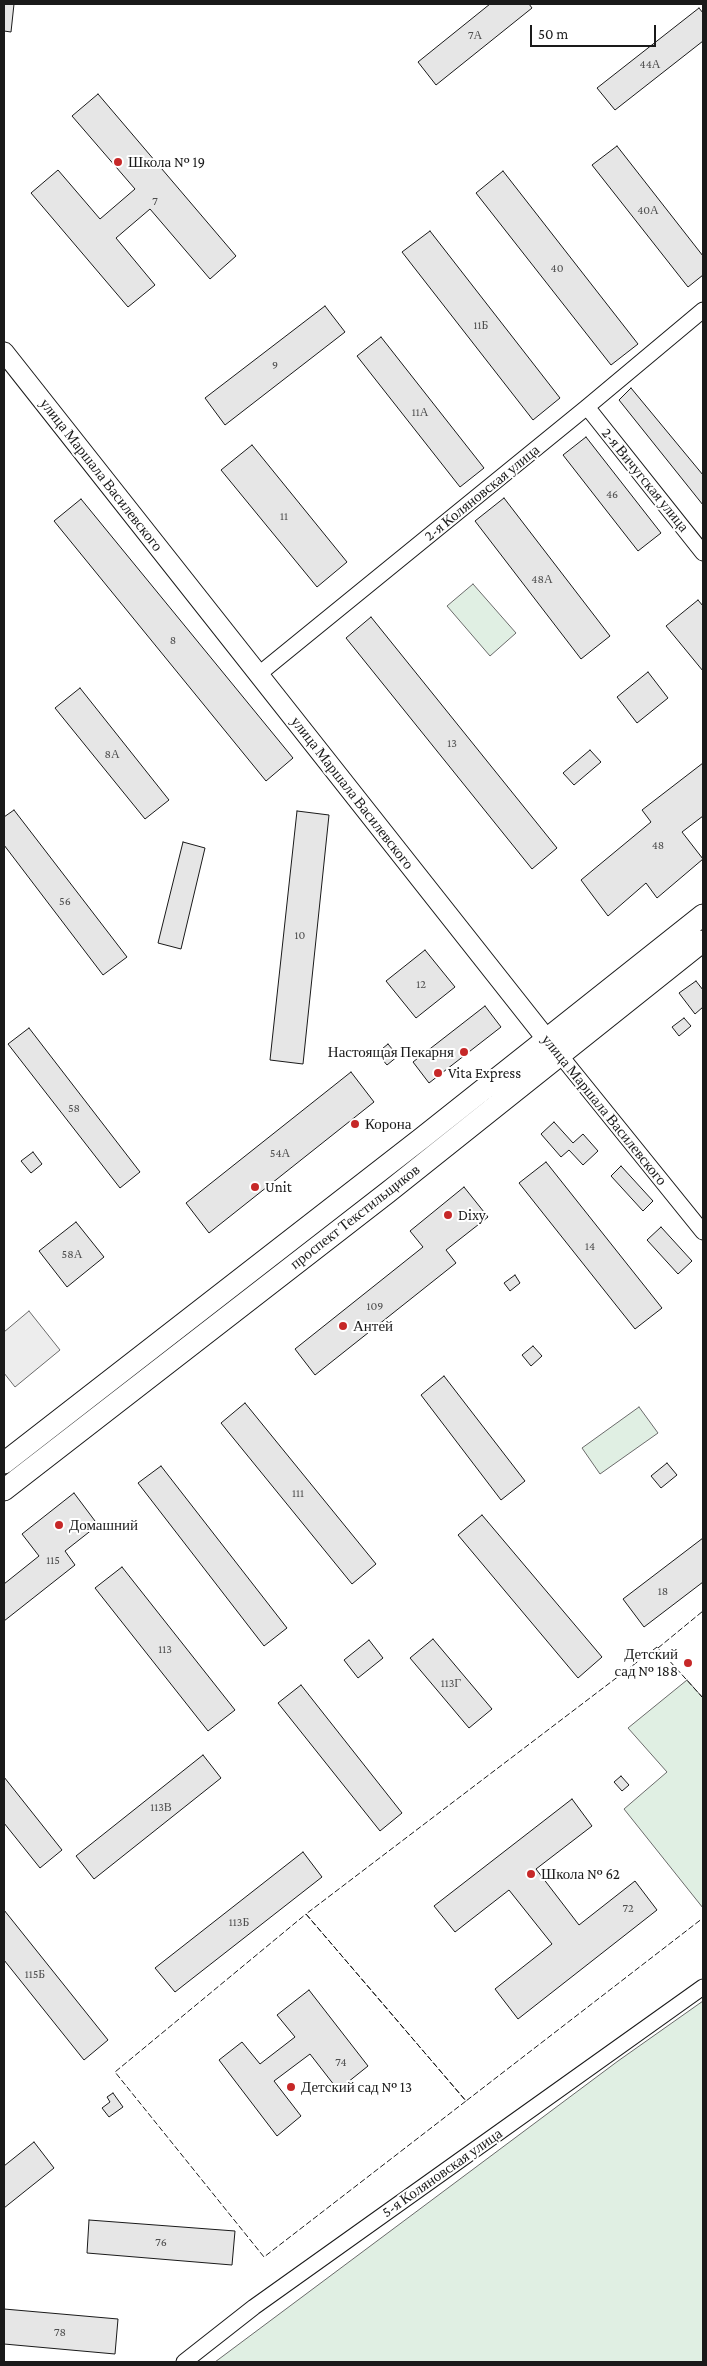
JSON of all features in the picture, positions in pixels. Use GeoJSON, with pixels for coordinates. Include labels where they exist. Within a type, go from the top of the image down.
{"type":"FeatureCollection","features":[{"type":"Feature","properties":{"kind":"main road","name":"проспект Текстильщиков"},"geometry":{"type":"LineString","coordinates":[[4,1463],[703,915]]}},
{"type":"Feature","properties":{"kind":"main road","name":"проспект Текстильщиков"},"geometry":{"type":"LineString","coordinates":[[4,1490],[388,1193],[703,941]]}},
{"type":"Feature","properties":{"kind":"street","name":"2-я Коляновская улица"},"geometry":{"type":"LineString","coordinates":[[259,674],[588,407],[703,310]]}},
{"type":"Feature","properties":{"kind":"street","name":"улица Маршала Василевского"},"geometry":{"type":"LineString","coordinates":[[4,352],[546,1039],[703,1232]]}},
{"type":"Feature","properties":{"kind":"street","name":"2-я Вичугская улица"},"geometry":{"type":"LineString","coordinates":[[588,407],[703,553]]}},
{"type":"Feature","properties":{"kind":"street","name":"5-я Коляновская улица"},"geometry":{"type":"LineString","coordinates":[[184,2362],[254,2306],[703,1987]]}},
{"type":"Feature","properties":{"kind":"green space"},"geometry":{"type":"Polygon","coordinates":[[[473,584],[516,633],[490,656],[447,606],[473,584]]]}},
{"type":"Feature","properties":{"kind":"green space"},"geometry":{"type":"Polygon","coordinates":[[[639,1407],[658,1433],[600,1474],[582,1448],[639,1407]]]}},
{"type":"Feature","properties":{"kind":"green space"},"geometry":{"type":"Polygon","coordinates":[[[687,1680],[703,1698],[703,1908],[624,1809],[667,1772],[628,1728],[687,1680]]]}},
{"type":"Feature","properties":{"kind":"green space"},"geometry":{"type":"Polygon","coordinates":[[[703,2001],[703,2362],[215,2362],[618,2061],[703,2001]]]}},
{"type":"Feature","properties":{"kind":"shaded area"},"geometry":{"type":"Polygon","coordinates":[[[29,1311],[60,1350],[15,1387],[4,1373],[4,1332],[29,1311]]]}},
{"type":"Feature","properties":{"kind":"building"},"geometry":{"type":"Polygon","coordinates":[[[4,4],[14,4],[11,32],[4,31],[4,4]]]}},
{"type":"Feature","properties":{"kind":"building"},"geometry":{"type":"Polygon","coordinates":[[[490,4],[529,4],[532,8],[436,85],[418,62],[490,4]]]}},
{"type":"Feature","properties":{"kind":"building"},"geometry":{"type":"Polygon","coordinates":[[[699,8],[703,13],[703,41],[615,110],[597,88],[699,8]]]}},
{"type":"Feature","properties":{"kind":"building"},"geometry":{"type":"Polygon","coordinates":[[[98,94],[236,256],[210,279],[150,209],[116,238],[155,285],[128,307],[31,193],[58,170],[100,219],[135,189],[72,116],[98,94]]]}},
{"type":"Feature","properties":{"kind":"building"},"geometry":{"type":"Polygon","coordinates":[[[617,146],[703,256],[703,275],[688,287],[592,165],[617,146]]]}},
{"type":"Feature","properties":{"kind":"building"},"geometry":{"type":"Polygon","coordinates":[[[503,171],[638,344],[611,365],[476,193],[503,171]]]}},
{"type":"Feature","properties":{"kind":"building"},"geometry":{"type":"Polygon","coordinates":[[[430,231],[560,398],[533,420],[402,252],[430,231]]]}},
{"type":"Feature","properties":{"kind":"building"},"geometry":{"type":"Polygon","coordinates":[[[325,306],[345,332],[225,425],[205,398],[325,306]]]}},
{"type":"Feature","properties":{"kind":"building"},"geometry":{"type":"Polygon","coordinates":[[[381,337],[484,468],[460,487],[357,356],[381,337]]]}},
{"type":"Feature","properties":{"kind":"building"},"geometry":{"type":"Polygon","coordinates":[[[631,388],[703,475],[703,505],[619,400],[631,388]]]}},
{"type":"Feature","properties":{"kind":"building"},"geometry":{"type":"Polygon","coordinates":[[[586,437],[661,533],[638,551],[563,455],[586,437]]]}},
{"type":"Feature","properties":{"kind":"building"},"geometry":{"type":"Polygon","coordinates":[[[252,445],[347,562],[317,587],[221,470],[252,445]]]}},
{"type":"Feature","properties":{"kind":"building"},"geometry":{"type":"Polygon","coordinates":[[[504,498],[610,636],[581,659],[475,521],[504,498]]]}},
{"type":"Feature","properties":{"kind":"building"},"geometry":{"type":"Polygon","coordinates":[[[81,499],[293,758],[266,781],[54,521],[81,499]]]}},
{"type":"Feature","properties":{"kind":"building"},"geometry":{"type":"Polygon","coordinates":[[[698,600],[703,606],[703,671],[666,626],[698,600]]]}},
{"type":"Feature","properties":{"kind":"building"},"geometry":{"type":"Polygon","coordinates":[[[371,617],[557,848],[532,869],[346,638],[371,617]]]}},
{"type":"Feature","properties":{"kind":"building"},"geometry":{"type":"Polygon","coordinates":[[[648,672],[668,698],[637,723],[617,697],[648,672]]]}},
{"type":"Feature","properties":{"kind":"building"},"geometry":{"type":"Polygon","coordinates":[[[80,688],[169,800],[145,819],[55,708],[80,688]]]}},
{"type":"Feature","properties":{"kind":"building"},"geometry":{"type":"Polygon","coordinates":[[[590,750],[601,762],[574,785],[563,773],[590,750]]]}},
{"type":"Feature","properties":{"kind":"building"},"geometry":{"type":"Polygon","coordinates":[[[703,763],[703,816],[682,832],[703,859],[657,898],[646,883],[608,916],[581,880],[651,822],[642,810],[703,763]]]}},
{"type":"Feature","properties":{"kind":"building"},"geometry":{"type":"Polygon","coordinates":[[[14,810],[127,957],[103,975],[4,845],[4,817],[14,810]]]}},
{"type":"Feature","properties":{"kind":"building"},"geometry":{"type":"Polygon","coordinates":[[[297,811],[329,815],[303,1064],[270,1060],[297,811]]]}},
{"type":"Feature","properties":{"kind":"building"},"geometry":{"type":"Polygon","coordinates":[[[183,842],[205,848],[181,949],[158,943],[183,842]]]}},
{"type":"Feature","properties":{"kind":"building"},"geometry":{"type":"Polygon","coordinates":[[[425,950],[455,987],[416,1018],[386,981],[425,950]]]}},
{"type":"Feature","properties":{"kind":"building"},"geometry":{"type":"Polygon","coordinates":[[[696,981],[703,990],[703,1007],[695,1014],[679,993],[696,981]]]}},
{"type":"Feature","properties":{"kind":"building"},"geometry":{"type":"Polygon","coordinates":[[[485,1006],[501,1027],[429,1083],[413,1062],[485,1006]]]}},
{"type":"Feature","properties":{"kind":"building"},"geometry":{"type":"Polygon","coordinates":[[[684,1018],[691,1026],[679,1036],[672,1027],[684,1018]]]}},
{"type":"Feature","properties":{"kind":"building"},"geometry":{"type":"Polygon","coordinates":[[[29,1028],[140,1172],[120,1188],[8,1044],[29,1028]]]}},
{"type":"Feature","properties":{"kind":"building"},"geometry":{"type":"Polygon","coordinates":[[[388,1044],[398,1056],[387,1065],[377,1053],[388,1044]]]}},
{"type":"Feature","properties":{"kind":"building"},"geometry":{"type":"Polygon","coordinates":[[[351,1072],[374,1102],[209,1233],[186,1203],[351,1072]]]}},
{"type":"Feature","properties":{"kind":"building"},"geometry":{"type":"Polygon","coordinates":[[[554,1122],[573,1143],[583,1134],[598,1151],[583,1165],[569,1150],[561,1157],[541,1134],[554,1122]]]}},
{"type":"Feature","properties":{"kind":"building"},"geometry":{"type":"Polygon","coordinates":[[[33,1152],[42,1164],[31,1173],[21,1161],[33,1152]]]}},
{"type":"Feature","properties":{"kind":"building"},"geometry":{"type":"Polygon","coordinates":[[[546,1162],[662,1308],[635,1329],[519,1183],[546,1162]]]}},
{"type":"Feature","properties":{"kind":"building"},"geometry":{"type":"Polygon","coordinates":[[[621,1166],[653,1201],[643,1211],[611,1176],[621,1166]]]}},
{"type":"Feature","properties":{"kind":"building"},"geometry":{"type":"Polygon","coordinates":[[[464,1187],[488,1217],[446,1250],[456,1263],[315,1375],[295,1349],[423,1247],[410,1231],[464,1187]]]}},
{"type":"Feature","properties":{"kind":"building"},"geometry":{"type":"Polygon","coordinates":[[[76,1222],[104,1257],[67,1287],[39,1251],[76,1222]]]}},
{"type":"Feature","properties":{"kind":"building"},"geometry":{"type":"Polygon","coordinates":[[[661,1227],[692,1261],[678,1274],[647,1240],[661,1227]]]}},
{"type":"Feature","properties":{"kind":"building"},"geometry":{"type":"Polygon","coordinates":[[[515,1275],[520,1283],[510,1291],[504,1283],[515,1275]]]}},
{"type":"Feature","properties":{"kind":"building"},"geometry":{"type":"Polygon","coordinates":[[[533,1346],[542,1356],[531,1366],[522,1355],[533,1346]]]}},
{"type":"Feature","properties":{"kind":"building"},"geometry":{"type":"Polygon","coordinates":[[[444,1376],[525,1481],[501,1500],[421,1395],[444,1376]]]}},
{"type":"Feature","properties":{"kind":"building"},"geometry":{"type":"Polygon","coordinates":[[[245,1403],[376,1564],[352,1584],[221,1423],[245,1403]]]}},
{"type":"Feature","properties":{"kind":"building"},"geometry":{"type":"Polygon","coordinates":[[[667,1463],[677,1475],[661,1488],[651,1476],[667,1463]]]}},
{"type":"Feature","properties":{"kind":"building"},"geometry":{"type":"Polygon","coordinates":[[[161,1466],[287,1628],[264,1646],[138,1483],[161,1466]]]}},
{"type":"Feature","properties":{"kind":"building"},"geometry":{"type":"Polygon","coordinates":[[[74,1493],[98,1525],[65,1551],[75,1565],[4,1621],[4,1584],[39,1556],[22,1534],[74,1493]]]}},
{"type":"Feature","properties":{"kind":"building"},"geometry":{"type":"Polygon","coordinates":[[[482,1515],[602,1657],[578,1678],[458,1535],[482,1515]]]}},
{"type":"Feature","properties":{"kind":"building"},"geometry":{"type":"Polygon","coordinates":[[[703,1538],[703,1582],[644,1627],[623,1599],[703,1538]]]}},
{"type":"Feature","properties":{"kind":"building"},"geometry":{"type":"Polygon","coordinates":[[[122,1567],[235,1710],[208,1731],[95,1588],[122,1567]]]}},
{"type":"Feature","properties":{"kind":"building"},"geometry":{"type":"Polygon","coordinates":[[[433,1639],[492,1709],[469,1728],[410,1658],[433,1639]]]}},
{"type":"Feature","properties":{"kind":"building"},"geometry":{"type":"Polygon","coordinates":[[[369,1640],[383,1658],[358,1678],[344,1660],[369,1640]]]}},
{"type":"Feature","properties":{"kind":"building"},"geometry":{"type":"Polygon","coordinates":[[[301,1685],[402,1813],[380,1831],[278,1703],[301,1685]]]}},
{"type":"Feature","properties":{"kind":"building"},"geometry":{"type":"Polygon","coordinates":[[[203,1755],[221,1778],[94,1879],[76,1856],[203,1755]]]}},
{"type":"Feature","properties":{"kind":"building"},"geometry":{"type":"Polygon","coordinates":[[[621,1776],[629,1785],[622,1791],[614,1782],[621,1776]]]}},
{"type":"Feature","properties":{"kind":"building"},"geometry":{"type":"Polygon","coordinates":[[[4,1777],[62,1850],[40,1868],[4,1823],[4,1777]]]}},
{"type":"Feature","properties":{"kind":"building"},"geometry":{"type":"Polygon","coordinates":[[[572,1799],[592,1826],[536,1869],[579,1925],[635,1881],[657,1910],[518,2019],[495,1989],[552,1944],[509,1890],[455,1932],[434,1906],[572,1799]]]}},
{"type":"Feature","properties":{"kind":"building"},"geometry":{"type":"Polygon","coordinates":[[[303,1852],[322,1877],[175,1992],[155,1968],[303,1852]]]}},
{"type":"Feature","properties":{"kind":"building"},"geometry":{"type":"Polygon","coordinates":[[[4,1910],[108,2040],[84,2060],[4,1960],[4,1910]]]}},
{"type":"Feature","properties":{"kind":"building"},"geometry":{"type":"Polygon","coordinates":[[[309,1990],[368,2066],[338,2090],[310,2054],[274,2081],[301,2116],[277,2136],[219,2060],[242,2042],[260,2064],[295,2037],[277,2015],[309,1990]]]}},
{"type":"Feature","properties":{"kind":"building"},"geometry":{"type":"Polygon","coordinates":[[[113,2093],[123,2107],[109,2117],[102,2108],[110,2102],[107,2097],[113,2093]]]}},
{"type":"Feature","properties":{"kind":"building"},"geometry":{"type":"Polygon","coordinates":[[[34,2142],[54,2168],[4,2208],[4,2166],[34,2142]]]}},
{"type":"Feature","properties":{"kind":"building"},"geometry":{"type":"Polygon","coordinates":[[[89,2220],[235,2231],[232,2265],[87,2253],[89,2220]]]}},
{"type":"Feature","properties":{"kind":"building"},"geometry":{"type":"Polygon","coordinates":[[[4,2309],[118,2319],[115,2354],[4,2344],[4,2309]]]}},
{"type":"Feature","properties":{"kind":"fence"},"geometry":{"type":"LineString","coordinates":[[658,1648],[703,1611]]}},
{"type":"Feature","properties":{"kind":"fence"},"geometry":{"type":"LineString","coordinates":[[703,1698],[657,1647],[306,1914],[466,2101],[703,1918]]}},
{"type":"Feature","properties":{"kind":"fence"},"geometry":{"type":"LineString","coordinates":[[306,1914],[466,2101],[264,2257],[115,2072],[306,1914]]}},
{"type":"Feature","properties":{"kind":"place","name":"Школа № 19"},"geometry":{"type":"Point","coordinates":[118,162]}},
{"type":"Feature","properties":{"kind":"place","name":"Настоящая Пекарня"},"geometry":{"type":"Point","coordinates":[464,1052]}},
{"type":"Feature","properties":{"kind":"place","name":"Vita Express"},"geometry":{"type":"Point","coordinates":[438,1073]}},
{"type":"Feature","properties":{"kind":"place","name":"Корона"},"geometry":{"type":"Point","coordinates":[355,1124]}},
{"type":"Feature","properties":{"kind":"place","name":"Unit"},"geometry":{"type":"Point","coordinates":[255,1187]}},
{"type":"Feature","properties":{"kind":"place","name":"Dixy"},"geometry":{"type":"Point","coordinates":[448,1215]}},
{"type":"Feature","properties":{"kind":"place","name":"Антей"},"geometry":{"type":"Point","coordinates":[343,1326]}},
{"type":"Feature","properties":{"kind":"place","name":"Домашний"},"geometry":{"type":"Point","coordinates":[59,1525]}},
{"type":"Feature","properties":{"kind":"place","name":"Детский сад № 188"},"geometry":{"type":"Point","coordinates":[688,1663]}},
{"type":"Feature","properties":{"kind":"place","name":"Школа № 62"},"geometry":{"type":"Point","coordinates":[531,1874]}},
{"type":"Feature","properties":{"kind":"place","name":"Детский сад № 13"},"geometry":{"type":"Point","coordinates":[291,2087]}}]}
